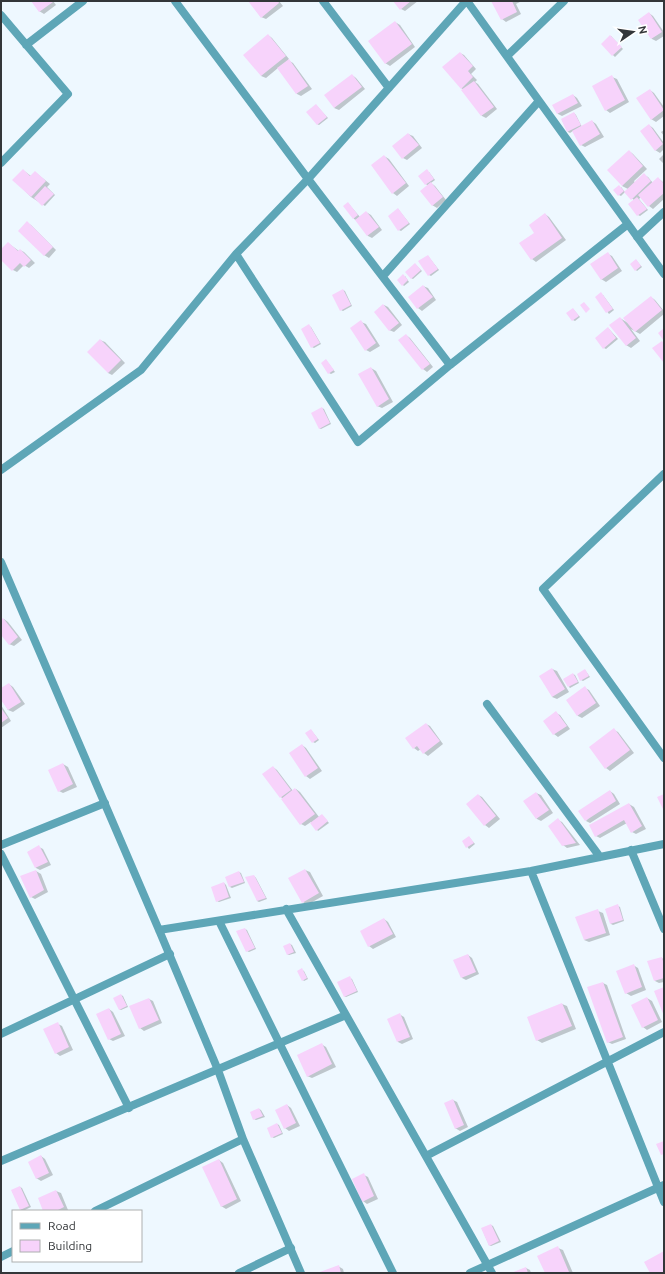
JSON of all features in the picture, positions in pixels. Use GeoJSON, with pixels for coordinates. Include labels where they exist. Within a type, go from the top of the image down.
{"type":"FeatureCollection","features":[{"type":"Feature","properties":{"kind":"street"},"geometry":{"type":"LineString","coordinates":[[26,44],[83,1]]}},
{"type":"Feature","properties":{"kind":"street"},"geometry":{"type":"LineString","coordinates":[[176,1],[308,179],[450,365]]}},
{"type":"Feature","properties":{"kind":"street"},"geometry":{"type":"LineString","coordinates":[[323,1],[389,88]]}},
{"type":"Feature","properties":{"kind":"street"},"geometry":{"type":"LineString","coordinates":[[1,470],[141,370],[236,254],[308,179],[466,1],[664,274]]}},
{"type":"Feature","properties":{"kind":"street"},"geometry":{"type":"LineString","coordinates":[[507,56],[564,1]]}},
{"type":"Feature","properties":{"kind":"street"},"geometry":{"type":"LineString","coordinates":[[1,15],[68,94],[1,162]]}},
{"type":"Feature","properties":{"kind":"street"},"geometry":{"type":"LineString","coordinates":[[383,276],[539,100]]}},
{"type":"Feature","properties":{"kind":"street"},"geometry":{"type":"LineString","coordinates":[[637,237],[664,212]]}},
{"type":"Feature","properties":{"kind":"street"},"geometry":{"type":"LineString","coordinates":[[236,254],[358,442],[450,365],[628,224]]}},
{"type":"Feature","properties":{"kind":"street"},"geometry":{"type":"LineString","coordinates":[[662,752],[543,589],[664,474]]}},
{"type":"Feature","properties":{"kind":"street"},"geometry":{"type":"LineString","coordinates":[[1,562],[160,930],[218,1070],[243,1139],[301,1273]]}},
{"type":"Feature","properties":{"kind":"street"},"geometry":{"type":"LineString","coordinates":[[487,704],[600,857]]}},
{"type":"Feature","properties":{"kind":"street"},"geometry":{"type":"LineString","coordinates":[[1,845],[105,803]]}},
{"type":"Feature","properties":{"kind":"street"},"geometry":{"type":"LineString","coordinates":[[160,930],[531,871],[664,844]]}},
{"type":"Feature","properties":{"kind":"street"},"geometry":{"type":"LineString","coordinates":[[631,850],[664,929]]}},
{"type":"Feature","properties":{"kind":"street"},"geometry":{"type":"LineString","coordinates":[[1,854],[129,1108]]}},
{"type":"Feature","properties":{"kind":"street"},"geometry":{"type":"LineString","coordinates":[[531,871],[608,1062],[661,1186],[664,1202]]}},
{"type":"Feature","properties":{"kind":"street"},"geometry":{"type":"LineString","coordinates":[[286,909],[492,1273]]}},
{"type":"Feature","properties":{"kind":"street"},"geometry":{"type":"LineString","coordinates":[[219,921],[393,1273]]}},
{"type":"Feature","properties":{"kind":"street"},"geometry":{"type":"LineString","coordinates":[[1,1034],[170,954]]}},
{"type":"Feature","properties":{"kind":"street"},"geometry":{"type":"LineString","coordinates":[[1,1161],[346,1015]]}},
{"type":"Feature","properties":{"kind":"street"},"geometry":{"type":"LineString","coordinates":[[426,1156],[664,1032]]}},
{"type":"Feature","properties":{"kind":"street"},"geometry":{"type":"LineString","coordinates":[[97,1210],[243,1139]]}},
{"type":"Feature","properties":{"kind":"street"},"geometry":{"type":"LineString","coordinates":[[470,1273],[661,1186]]}},
{"type":"Feature","properties":{"kind":"street"},"geometry":{"type":"LineString","coordinates":[[239,1273],[291,1248]]}},
{"type":"Feature","properties":{"kind":"street"},"geometry":{"type":"LineString","coordinates":[[1,1257],[12,1252]]}},
{"type":"Feature","properties":{"kind":"building"},"geometry":{"type":"Polygon","coordinates":[[[31,1],[52,1],[53,2],[39,12],[31,1]]]}},
{"type":"Feature","properties":{"kind":"building"},"geometry":{"type":"Polygon","coordinates":[[[248,1],[278,1],[279,3],[261,18],[248,1]]]}},
{"type":"Feature","properties":{"kind":"building"},"geometry":{"type":"Polygon","coordinates":[[[393,1],[411,1],[400,10],[393,1]]]}},
{"type":"Feature","properties":{"kind":"building"},"geometry":{"type":"Polygon","coordinates":[[[491,1],[512,1],[517,12],[501,20],[491,1]]]}},
{"type":"Feature","properties":{"kind":"building"},"geometry":{"type":"Polygon","coordinates":[[[649,12],[662,32],[651,39],[638,20],[649,12]]]}},
{"type":"Feature","properties":{"kind":"building"},"geometry":{"type":"Polygon","coordinates":[[[395,21],[412,44],[385,64],[368,41],[395,21]]]}},
{"type":"Feature","properties":{"kind":"building"},"geometry":{"type":"Polygon","coordinates":[[[268,34],[286,56],[261,76],[243,55],[268,34]]]}},
{"type":"Feature","properties":{"kind":"building"},"geometry":{"type":"Polygon","coordinates":[[[610,35],[622,47],[612,56],[601,44],[610,35]]]}},
{"type":"Feature","properties":{"kind":"building"},"geometry":{"type":"Polygon","coordinates":[[[460,52],[473,66],[468,71],[473,77],[461,89],[442,67],[460,52]]]}},
{"type":"Feature","properties":{"kind":"building"},"geometry":{"type":"Polygon","coordinates":[[[289,59],[308,86],[296,94],[277,68],[289,59]]]}},
{"type":"Feature","properties":{"kind":"building"},"geometry":{"type":"Polygon","coordinates":[[[352,74],[362,87],[334,108],[324,95],[352,74]]]}},
{"type":"Feature","properties":{"kind":"building"},"geometry":{"type":"Polygon","coordinates":[[[612,75],[625,100],[605,111],[592,86],[612,75]]]}},
{"type":"Feature","properties":{"kind":"building"},"geometry":{"type":"Polygon","coordinates":[[[474,81],[494,107],[481,116],[461,90],[474,81]]]}},
{"type":"Feature","properties":{"kind":"building"},"geometry":{"type":"Polygon","coordinates":[[[650,89],[664,110],[651,120],[636,98],[650,89]]]}},
{"type":"Feature","properties":{"kind":"building"},"geometry":{"type":"Polygon","coordinates":[[[573,94],[578,103],[557,114],[552,105],[573,94]]]}},
{"type":"Feature","properties":{"kind":"building"},"geometry":{"type":"Polygon","coordinates":[[[316,104],[327,117],[317,125],[306,112],[316,104]]]}},
{"type":"Feature","properties":{"kind":"building"},"geometry":{"type":"Polygon","coordinates":[[[574,112],[581,125],[567,132],[561,119],[574,112]]]}},
{"type":"Feature","properties":{"kind":"building"},"geometry":{"type":"Polygon","coordinates":[[[592,120],[600,134],[580,146],[572,131],[592,120]]]}},
{"type":"Feature","properties":{"kind":"building"},"geometry":{"type":"Polygon","coordinates":[[[649,124],[663,144],[655,151],[640,131],[649,124]]]}},
{"type":"Feature","properties":{"kind":"building"},"geometry":{"type":"Polygon","coordinates":[[[408,133],[419,145],[402,159],[392,146],[408,133]]]}},
{"type":"Feature","properties":{"kind":"building"},"geometry":{"type":"Polygon","coordinates":[[[629,150],[643,166],[622,186],[607,170],[629,150]]]}},
{"type":"Feature","properties":{"kind":"building"},"geometry":{"type":"Polygon","coordinates":[[[384,155],[406,183],[392,194],[371,165],[384,155]]]}},
{"type":"Feature","properties":{"kind":"building"},"geometry":{"type":"Polygon","coordinates":[[[23,169],[30,176],[35,171],[46,181],[31,197],[12,180],[23,169]]]}},
{"type":"Feature","properties":{"kind":"building"},"geometry":{"type":"Polygon","coordinates":[[[427,169],[434,179],[425,185],[418,176],[427,169]]]}},
{"type":"Feature","properties":{"kind":"building"},"geometry":{"type":"Polygon","coordinates":[[[644,173],[651,181],[631,200],[624,192],[644,173]]]}},
{"type":"Feature","properties":{"kind":"building"},"geometry":{"type":"Polygon","coordinates":[[[658,177],[664,184],[664,193],[648,207],[638,195],[658,177]]]}},
{"type":"Feature","properties":{"kind":"building"},"geometry":{"type":"Polygon","coordinates":[[[431,182],[443,197],[432,206],[420,191],[431,182]]]}},
{"type":"Feature","properties":{"kind":"building"},"geometry":{"type":"Polygon","coordinates":[[[619,185],[624,191],[618,196],[613,190],[619,185]]]}},
{"type":"Feature","properties":{"kind":"building"},"geometry":{"type":"Polygon","coordinates":[[[45,186],[54,194],[42,206],[34,198],[45,186]]]}},
{"type":"Feature","properties":{"kind":"building"},"geometry":{"type":"Polygon","coordinates":[[[637,197],[647,209],[637,216],[628,204],[637,197]]]}},
{"type":"Feature","properties":{"kind":"building"},"geometry":{"type":"Polygon","coordinates":[[[348,202],[358,215],[353,219],[343,206],[348,202]]]}},
{"type":"Feature","properties":{"kind":"building"},"geometry":{"type":"Polygon","coordinates":[[[398,208],[409,223],[398,231],[388,216],[398,208]]]}},
{"type":"Feature","properties":{"kind":"building"},"geometry":{"type":"Polygon","coordinates":[[[366,211],[379,227],[367,236],[355,220],[366,211]]]}},
{"type":"Feature","properties":{"kind":"building"},"geometry":{"type":"Polygon","coordinates":[[[545,213],[562,238],[531,260],[519,243],[534,233],[529,225],[545,213]]]}},
{"type":"Feature","properties":{"kind":"building"},"geometry":{"type":"Polygon","coordinates":[[[27,221],[53,247],[44,256],[18,231],[27,221]]]}},
{"type":"Feature","properties":{"kind":"building"},"geometry":{"type":"Polygon","coordinates":[[[8,242],[18,251],[20,249],[31,260],[24,267],[20,263],[12,271],[1,260],[1,249],[8,242]]]}},
{"type":"Feature","properties":{"kind":"building"},"geometry":{"type":"Polygon","coordinates":[[[608,252],[618,268],[601,280],[590,264],[608,252]]]}},
{"type":"Feature","properties":{"kind":"building"},"geometry":{"type":"Polygon","coordinates":[[[428,255],[438,269],[428,276],[418,261],[428,255]]]}},
{"type":"Feature","properties":{"kind":"building"},"geometry":{"type":"Polygon","coordinates":[[[636,259],[641,266],[635,271],[630,264],[636,259]]]}},
{"type":"Feature","properties":{"kind":"building"},"geometry":{"type":"Polygon","coordinates":[[[415,263],[421,270],[411,279],[405,272],[415,263]]]}},
{"type":"Feature","properties":{"kind":"building"},"geometry":{"type":"Polygon","coordinates":[[[403,274],[408,280],[402,286],[397,280],[403,274]]]}},
{"type":"Feature","properties":{"kind":"building"},"geometry":{"type":"Polygon","coordinates":[[[423,285],[433,297],[417,309],[408,297],[423,285]]]}},
{"type":"Feature","properties":{"kind":"building"},"geometry":{"type":"Polygon","coordinates":[[[343,289],[351,305],[340,311],[332,295],[343,289]]]}},
{"type":"Feature","properties":{"kind":"building"},"geometry":{"type":"Polygon","coordinates":[[[601,292],[613,309],[606,313],[595,297],[601,292]]]}},
{"type":"Feature","properties":{"kind":"building"},"geometry":{"type":"Polygon","coordinates":[[[651,296],[662,310],[635,332],[623,318],[651,296]]]}},
{"type":"Feature","properties":{"kind":"building"},"geometry":{"type":"Polygon","coordinates":[[[584,302],[590,309],[586,313],[580,305],[584,302]]]}},
{"type":"Feature","properties":{"kind":"building"},"geometry":{"type":"Polygon","coordinates":[[[383,304],[399,323],[389,331],[374,312],[383,304]]]}},
{"type":"Feature","properties":{"kind":"building"},"geometry":{"type":"Polygon","coordinates":[[[573,308],[579,316],[572,321],[566,313],[573,308]]]}},
{"type":"Feature","properties":{"kind":"building"},"geometry":{"type":"Polygon","coordinates":[[[620,317],[636,338],[626,346],[609,325],[620,317]]]}},
{"type":"Feature","properties":{"kind":"building"},"geometry":{"type":"Polygon","coordinates":[[[361,320],[376,343],[365,351],[350,328],[361,320]]]}},
{"type":"Feature","properties":{"kind":"building"},"geometry":{"type":"Polygon","coordinates":[[[309,324],[320,343],[311,348],[301,329],[309,324]]]}},
{"type":"Feature","properties":{"kind":"building"},"geometry":{"type":"Polygon","coordinates":[[[608,327],[616,338],[603,349],[595,338],[608,327]]]}},
{"type":"Feature","properties":{"kind":"building"},"geometry":{"type":"Polygon","coordinates":[[[664,328],[664,341],[658,333],[664,328]]]}},
{"type":"Feature","properties":{"kind":"building"},"geometry":{"type":"Polygon","coordinates":[[[406,334],[430,364],[422,370],[398,340],[406,334]]]}},
{"type":"Feature","properties":{"kind":"building"},"geometry":{"type":"Polygon","coordinates":[[[100,339],[121,360],[108,373],[87,352],[100,339]]]}},
{"type":"Feature","properties":{"kind":"building"},"geometry":{"type":"Polygon","coordinates":[[[662,341],[664,344],[664,363],[652,348],[662,341]]]}},
{"type":"Feature","properties":{"kind":"building"},"geometry":{"type":"Polygon","coordinates":[[[326,359],[334,370],[328,374],[321,363],[326,359]]]}},
{"type":"Feature","properties":{"kind":"building"},"geometry":{"type":"Polygon","coordinates":[[[371,367],[389,399],[377,407],[358,374],[371,367]]]}},
{"type":"Feature","properties":{"kind":"building"},"geometry":{"type":"Polygon","coordinates":[[[322,407],[330,423],[319,429],[311,413],[322,407]]]}},
{"type":"Feature","properties":{"kind":"building"},"geometry":{"type":"Polygon","coordinates":[[[3,618],[18,637],[9,645],[1,635],[1,620],[3,618]]]}},
{"type":"Feature","properties":{"kind":"building"},"geometry":{"type":"Polygon","coordinates":[[[552,668],[565,689],[552,697],[539,676],[552,668]]]}},
{"type":"Feature","properties":{"kind":"building"},"geometry":{"type":"Polygon","coordinates":[[[585,669],[589,676],[580,681],[577,674],[585,669]]]}},
{"type":"Feature","properties":{"kind":"building"},"geometry":{"type":"Polygon","coordinates":[[[573,673],[578,682],[568,687],[563,679],[573,673]]]}},
{"type":"Feature","properties":{"kind":"building"},"geometry":{"type":"Polygon","coordinates":[[[9,683],[21,702],[8,710],[1,700],[1,688],[9,683]]]}},
{"type":"Feature","properties":{"kind":"building"},"geometry":{"type":"Polygon","coordinates":[[[585,686],[596,703],[577,716],[566,700],[585,686]]]}},
{"type":"Feature","properties":{"kind":"building"},"geometry":{"type":"Polygon","coordinates":[[[1,708],[8,718],[1,723],[1,708]]]}},
{"type":"Feature","properties":{"kind":"building"},"geometry":{"type":"Polygon","coordinates":[[[556,711],[567,726],[553,735],[543,721],[556,711]]]}},
{"type":"Feature","properties":{"kind":"building"},"geometry":{"type":"Polygon","coordinates":[[[426,723],[440,741],[423,754],[417,746],[413,749],[405,738],[426,723]]]}},
{"type":"Feature","properties":{"kind":"building"},"geometry":{"type":"Polygon","coordinates":[[[614,728],[630,750],[605,769],[589,747],[614,728]]]}},
{"type":"Feature","properties":{"kind":"building"},"geometry":{"type":"Polygon","coordinates":[[[311,729],[318,739],[312,743],[305,733],[311,729]]]}},
{"type":"Feature","properties":{"kind":"building"},"geometry":{"type":"Polygon","coordinates":[[[302,744],[318,768],[305,777],[289,753],[302,744]]]}},
{"type":"Feature","properties":{"kind":"building"},"geometry":{"type":"Polygon","coordinates":[[[63,763],[73,784],[58,792],[48,770],[63,763]]]}},
{"type":"Feature","properties":{"kind":"building"},"geometry":{"type":"Polygon","coordinates":[[[273,766],[291,790],[280,798],[262,774],[273,766]]]}},
{"type":"Feature","properties":{"kind":"building"},"geometry":{"type":"Polygon","coordinates":[[[295,788],[315,814],[300,825],[281,799],[295,788]]]}},
{"type":"Feature","properties":{"kind":"building"},"geometry":{"type":"Polygon","coordinates":[[[610,790],[616,801],[585,821],[578,811],[610,790]]]}},
{"type":"Feature","properties":{"kind":"building"},"geometry":{"type":"Polygon","coordinates":[[[536,792],[549,810],[536,819],[523,801],[536,792]]]}},
{"type":"Feature","properties":{"kind":"building"},"geometry":{"type":"Polygon","coordinates":[[[478,794],[496,816],[484,826],[466,804],[478,794]]]}},
{"type":"Feature","properties":{"kind":"building"},"geometry":{"type":"Polygon","coordinates":[[[664,794],[664,811],[657,797],[664,794]]]}},
{"type":"Feature","properties":{"kind":"building"},"geometry":{"type":"Polygon","coordinates":[[[629,803],[642,826],[631,833],[624,820],[595,837],[589,825],[629,803]]]}},
{"type":"Feature","properties":{"kind":"building"},"geometry":{"type":"Polygon","coordinates":[[[322,814],[328,821],[316,831],[310,823],[322,814]]]}},
{"type":"Feature","properties":{"kind":"building"},"geometry":{"type":"Polygon","coordinates":[[[558,818],[576,843],[562,846],[548,826],[558,818]]]}},
{"type":"Feature","properties":{"kind":"building"},"geometry":{"type":"Polygon","coordinates":[[[469,836],[474,843],[466,848],[462,841],[469,836]]]}},
{"type":"Feature","properties":{"kind":"building"},"geometry":{"type":"Polygon","coordinates":[[[39,845],[48,862],[35,868],[27,852],[39,845]]]}},
{"type":"Feature","properties":{"kind":"building"},"geometry":{"type":"Polygon","coordinates":[[[305,869],[319,893],[302,903],[288,878],[305,869]]]}},
{"type":"Feature","properties":{"kind":"building"},"geometry":{"type":"Polygon","coordinates":[[[36,870],[44,890],[30,898],[20,876],[36,870]]]}},
{"type":"Feature","properties":{"kind":"building"},"geometry":{"type":"Polygon","coordinates":[[[239,871],[244,882],[229,887],[225,877],[239,871]]]}},
{"type":"Feature","properties":{"kind":"building"},"geometry":{"type":"Polygon","coordinates":[[[254,875],[266,898],[257,901],[245,877],[254,875]]]}},
{"type":"Feature","properties":{"kind":"building"},"geometry":{"type":"Polygon","coordinates":[[[224,882],[229,897],[216,902],[211,887],[224,882]]]}},
{"type":"Feature","properties":{"kind":"building"},"geometry":{"type":"Polygon","coordinates":[[[618,904],[623,920],[610,924],[605,909],[618,904]]]}},
{"type":"Feature","properties":{"kind":"building"},"geometry":{"type":"Polygon","coordinates":[[[598,909],[606,933],[584,940],[575,917],[598,909]]]}},
{"type":"Feature","properties":{"kind":"building"},"geometry":{"type":"Polygon","coordinates":[[[384,918],[393,934],[368,947],[360,931],[384,918]]]}},
{"type":"Feature","properties":{"kind":"building"},"geometry":{"type":"Polygon","coordinates":[[[245,928],[255,948],[246,952],[236,931],[245,928]]]}},
{"type":"Feature","properties":{"kind":"building"},"geometry":{"type":"Polygon","coordinates":[[[290,943],[294,952],[287,955],[283,946],[290,943]]]}},
{"type":"Feature","properties":{"kind":"building"},"geometry":{"type":"Polygon","coordinates":[[[468,954],[476,972],[461,978],[453,960],[468,954]]]}},
{"type":"Feature","properties":{"kind":"building"},"geometry":{"type":"Polygon","coordinates":[[[662,957],[664,965],[664,978],[654,981],[647,961],[662,957]]]}},
{"type":"Feature","properties":{"kind":"building"},"geometry":{"type":"Polygon","coordinates":[[[634,964],[642,987],[625,994],[616,971],[634,964]]]}},
{"type":"Feature","properties":{"kind":"building"},"geometry":{"type":"Polygon","coordinates":[[[302,968],[307,978],[302,981],[297,971],[302,968]]]}},
{"type":"Feature","properties":{"kind":"building"},"geometry":{"type":"Polygon","coordinates":[[[350,976],[357,991],[344,997],[337,982],[350,976]]]}},
{"type":"Feature","properties":{"kind":"building"},"geometry":{"type":"Polygon","coordinates":[[[603,982],[623,1037],[607,1043],[587,987],[603,982]]]}},
{"type":"Feature","properties":{"kind":"building"},"geometry":{"type":"Polygon","coordinates":[[[664,987],[664,1016],[654,991],[664,987]]]}},
{"type":"Feature","properties":{"kind":"building"},"geometry":{"type":"Polygon","coordinates":[[[121,994],[127,1006],[119,1010],[113,998],[121,994]]]}},
{"type":"Feature","properties":{"kind":"building"},"geometry":{"type":"Polygon","coordinates":[[[647,997],[658,1020],[642,1028],[631,1005],[647,997]]]}},
{"type":"Feature","properties":{"kind":"building"},"geometry":{"type":"Polygon","coordinates":[[[149,998],[159,1020],[139,1029],[129,1006],[149,998]]]}},
{"type":"Feature","properties":{"kind":"building"},"geometry":{"type":"Polygon","coordinates":[[[562,1003],[572,1026],[536,1041],[527,1017],[562,1003]]]}},
{"type":"Feature","properties":{"kind":"building"},"geometry":{"type":"Polygon","coordinates":[[[109,1008],[121,1034],[108,1040],[96,1014],[109,1008]]]}},
{"type":"Feature","properties":{"kind":"building"},"geometry":{"type":"Polygon","coordinates":[[[400,1013],[410,1037],[397,1042],[387,1019],[400,1013]]]}},
{"type":"Feature","properties":{"kind":"building"},"geometry":{"type":"Polygon","coordinates":[[[58,1022],[69,1047],[55,1054],[43,1029],[58,1022]]]}},
{"type":"Feature","properties":{"kind":"building"},"geometry":{"type":"Polygon","coordinates":[[[322,1043],[332,1064],[307,1077],[297,1055],[322,1043]]]}},
{"type":"Feature","properties":{"kind":"building"},"geometry":{"type":"Polygon","coordinates":[[[453,1099],[464,1125],[455,1129],[444,1103],[453,1099]]]}},
{"type":"Feature","properties":{"kind":"building"},"geometry":{"type":"Polygon","coordinates":[[[287,1104],[296,1123],[284,1129],[275,1110],[287,1104]]]}},
{"type":"Feature","properties":{"kind":"building"},"geometry":{"type":"Polygon","coordinates":[[[259,1108],[263,1116],[253,1120],[250,1112],[259,1108]]]}},
{"type":"Feature","properties":{"kind":"building"},"geometry":{"type":"Polygon","coordinates":[[[277,1123],[282,1133],[271,1138],[267,1128],[277,1123]]]}},
{"type":"Feature","properties":{"kind":"building"},"geometry":{"type":"Polygon","coordinates":[[[664,1141],[664,1154],[661,1155],[656,1144],[664,1141]]]}},
{"type":"Feature","properties":{"kind":"building"},"geometry":{"type":"Polygon","coordinates":[[[41,1155],[49,1173],[36,1179],[28,1162],[41,1155]]]}},
{"type":"Feature","properties":{"kind":"building"},"geometry":{"type":"Polygon","coordinates":[[[219,1159],[237,1199],[221,1207],[202,1167],[219,1159]]]}},
{"type":"Feature","properties":{"kind":"building"},"geometry":{"type":"Polygon","coordinates":[[[364,1173],[374,1196],[362,1202],[352,1179],[364,1173]]]}},
{"type":"Feature","properties":{"kind":"building"},"geometry":{"type":"Polygon","coordinates":[[[20,1186],[29,1206],[20,1210],[11,1190],[20,1186]]]}},
{"type":"Feature","properties":{"kind":"building"},"geometry":{"type":"Polygon","coordinates":[[[56,1190],[64,1207],[58,1210],[43,1210],[38,1198],[56,1190]]]}},
{"type":"Feature","properties":{"kind":"building"},"geometry":{"type":"Polygon","coordinates":[[[491,1224],[499,1241],[489,1246],[481,1228],[491,1224]]]}},
{"type":"Feature","properties":{"kind":"building"},"geometry":{"type":"Polygon","coordinates":[[[558,1246],[569,1272],[545,1273],[537,1256],[558,1246]]]}},
{"type":"Feature","properties":{"kind":"building"},"geometry":{"type":"Polygon","coordinates":[[[664,1251],[664,1273],[650,1273],[644,1262],[664,1251]]]}},
{"type":"Feature","properties":{"kind":"building"},"geometry":{"type":"Polygon","coordinates":[[[339,1265],[341,1273],[317,1273],[339,1265]]]}},
{"type":"Feature","properties":{"kind":"building"},"geometry":{"type":"Polygon","coordinates":[[[526,1267],[528,1273],[511,1273],[526,1267]]]}}]}
